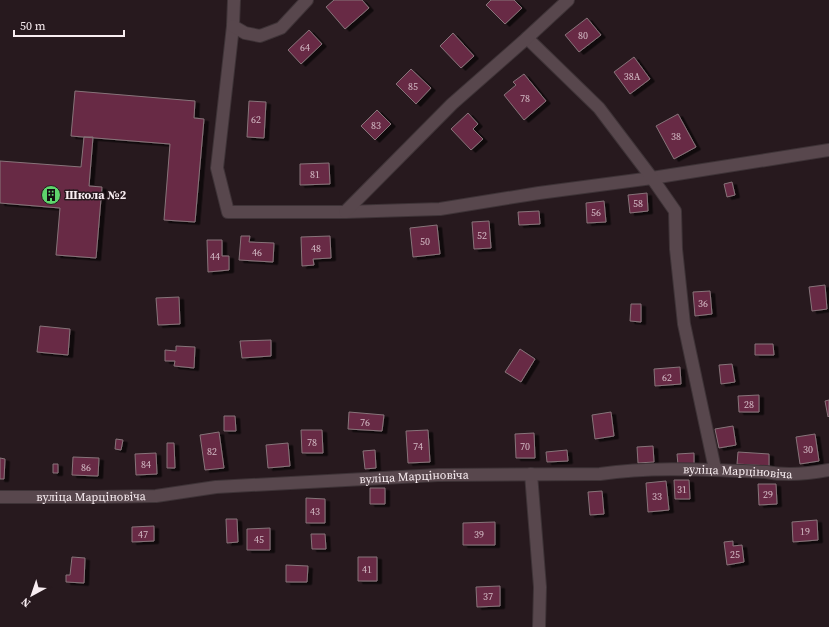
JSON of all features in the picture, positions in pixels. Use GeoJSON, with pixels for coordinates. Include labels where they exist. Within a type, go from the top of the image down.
{"type":"FeatureCollection","features":[{"type":"Feature","properties":{"kind":"street"},"geometry":{"type":"LineString","coordinates":[[234,0],[233,26],[217,168],[228,212],[345,212],[440,209],[829,150]]}},
{"type":"Feature","properties":{"kind":"street"},"geometry":{"type":"LineString","coordinates":[[233,26],[245,33],[260,36],[281,28],[307,0]]}},
{"type":"Feature","properties":{"kind":"street"},"geometry":{"type":"LineString","coordinates":[[345,212],[452,104],[568,0]]}},
{"type":"Feature","properties":{"kind":"street"},"geometry":{"type":"LineString","coordinates":[[527,38],[599,108],[652,178],[674,211],[676,249],[684,324],[715,469]]}},
{"type":"Feature","properties":{"kind":"street","name":"вуліца Марціновіча"},"geometry":{"type":"LineString","coordinates":[[0,497],[156,496],[216,487],[438,475],[600,474],[624,470],[648,469],[715,469],[779,474],[809,474],[829,470]]}},
{"type":"Feature","properties":{"kind":"street"},"geometry":{"type":"LineString","coordinates":[[531,474],[540,587],[539,627]]}},
{"type":"Feature","properties":{"kind":"building"},"geometry":{"type":"Polygon","coordinates":[[[334,0],[362,0],[369,8],[345,29],[326,7],[334,0]]]}},
{"type":"Feature","properties":{"kind":"building"},"geometry":{"type":"Polygon","coordinates":[[[491,0],[514,0],[522,8],[505,24],[486,5],[491,0]]]}},
{"type":"Feature","properties":{"kind":"building"},"geometry":{"type":"Polygon","coordinates":[[[587,18],[601,35],[579,52],[565,35],[587,18]]]}},
{"type":"Feature","properties":{"kind":"building"},"geometry":{"type":"Polygon","coordinates":[[[309,30],[322,44],[301,64],[288,50],[309,30]]]}},
{"type":"Feature","properties":{"kind":"building"},"geometry":{"type":"Polygon","coordinates":[[[453,33],[474,56],[461,68],[440,46],[453,33]]]}},
{"type":"Feature","properties":{"kind":"building"},"geometry":{"type":"Polygon","coordinates":[[[634,57],[650,79],[630,94],[614,72],[634,57]]]}},
{"type":"Feature","properties":{"kind":"building"},"geometry":{"type":"Polygon","coordinates":[[[411,69],[431,88],[416,104],[396,84],[411,69]]]}},
{"type":"Feature","properties":{"kind":"building"},"geometry":{"type":"Polygon","coordinates":[[[524,74],[546,101],[524,120],[504,95],[516,85],[513,82],[524,74]]]}},
{"type":"Feature","properties":{"kind":"building"},"geometry":{"type":"Polygon","coordinates":[[[75,91],[195,101],[194,118],[204,119],[195,222],[164,220],[170,144],[71,136],[75,91]]]}},
{"type":"Feature","properties":{"kind":"building"},"geometry":{"type":"Polygon","coordinates":[[[249,101],[266,102],[264,138],[247,137],[249,101]]]}},
{"type":"Feature","properties":{"kind":"building"},"geometry":{"type":"Polygon","coordinates":[[[377,110],[391,124],[375,140],[361,126],[377,110]]]}},
{"type":"Feature","properties":{"kind":"building"},"geometry":{"type":"Polygon","coordinates":[[[468,113],[478,124],[473,129],[483,139],[471,150],[451,129],[468,113]]]}},
{"type":"Feature","properties":{"kind":"building"},"geometry":{"type":"Polygon","coordinates":[[[678,114],[696,147],[674,159],[656,126],[678,114]]]}},
{"type":"Feature","properties":{"kind":"building","name":"Школа №2"},"geometry":{"type":"Polygon","coordinates":[[[84,137],[93,137],[89,186],[102,187],[96,258],[56,255],[60,208],[0,203],[0,161],[81,167],[84,137]]]}},
{"type":"Feature","properties":{"kind":"building"},"geometry":{"type":"Polygon","coordinates":[[[329,163],[330,184],[300,185],[300,164],[329,163]]]}},
{"type":"Feature","properties":{"kind":"building"},"geometry":{"type":"Polygon","coordinates":[[[732,182],[735,195],[727,197],[724,184],[732,182]]]}},
{"type":"Feature","properties":{"kind":"building"},"geometry":{"type":"Polygon","coordinates":[[[647,193],[648,211],[630,213],[628,195],[647,193]]]}},
{"type":"Feature","properties":{"kind":"building"},"geometry":{"type":"Polygon","coordinates":[[[604,201],[606,222],[587,223],[586,203],[604,201]]]}},
{"type":"Feature","properties":{"kind":"building"},"geometry":{"type":"Polygon","coordinates":[[[539,211],[540,224],[519,225],[518,212],[539,211]]]}},
{"type":"Feature","properties":{"kind":"building"},"geometry":{"type":"Polygon","coordinates":[[[489,221],[491,248],[474,249],[472,222],[489,221]]]}},
{"type":"Feature","properties":{"kind":"building"},"geometry":{"type":"Polygon","coordinates":[[[437,225],[440,254],[413,257],[410,228],[437,225]]]}},
{"type":"Feature","properties":{"kind":"building"},"geometry":{"type":"Polygon","coordinates":[[[241,236],[250,236],[249,242],[274,243],[273,262],[239,260],[241,236]]]}},
{"type":"Feature","properties":{"kind":"building"},"geometry":{"type":"Polygon","coordinates":[[[330,236],[331,258],[313,259],[314,265],[302,266],[301,237],[330,236]]]}},
{"type":"Feature","properties":{"kind":"building"},"geometry":{"type":"Polygon","coordinates":[[[207,240],[222,240],[222,256],[229,256],[229,270],[208,272],[207,240]]]}},
{"type":"Feature","properties":{"kind":"building"},"geometry":{"type":"Polygon","coordinates":[[[825,285],[827,309],[812,311],[809,287],[825,285]]]}},
{"type":"Feature","properties":{"kind":"building"},"geometry":{"type":"Polygon","coordinates":[[[710,291],[712,314],[695,316],[693,292],[710,291]]]}},
{"type":"Feature","properties":{"kind":"building"},"geometry":{"type":"Polygon","coordinates":[[[179,297],[180,324],[158,325],[156,298],[179,297]]]}},
{"type":"Feature","properties":{"kind":"building"},"geometry":{"type":"Polygon","coordinates":[[[631,304],[641,304],[641,322],[630,321],[631,304]]]}},
{"type":"Feature","properties":{"kind":"building"},"geometry":{"type":"Polygon","coordinates":[[[40,326],[70,329],[68,355],[37,352],[40,326]]]}},
{"type":"Feature","properties":{"kind":"building"},"geometry":{"type":"Polygon","coordinates":[[[271,340],[271,356],[242,358],[240,341],[271,340]]]}},
{"type":"Feature","properties":{"kind":"building"},"geometry":{"type":"Polygon","coordinates":[[[755,344],[773,344],[774,355],[755,355],[755,344]]]}},
{"type":"Feature","properties":{"kind":"building"},"geometry":{"type":"Polygon","coordinates":[[[176,346],[195,347],[194,368],[174,366],[175,361],[165,361],[165,350],[176,351],[176,346]]]}},
{"type":"Feature","properties":{"kind":"building"},"geometry":{"type":"Polygon","coordinates":[[[520,349],[535,359],[521,382],[505,372],[520,349]]]}},
{"type":"Feature","properties":{"kind":"building"},"geometry":{"type":"Polygon","coordinates":[[[732,364],[735,382],[721,384],[719,365],[732,364]]]}},
{"type":"Feature","properties":{"kind":"building"},"geometry":{"type":"Polygon","coordinates":[[[680,367],[681,384],[655,386],[654,369],[680,367]]]}},
{"type":"Feature","properties":{"kind":"building"},"geometry":{"type":"Polygon","coordinates":[[[759,395],[759,412],[739,412],[738,396],[759,395]]]}},
{"type":"Feature","properties":{"kind":"building"},"geometry":{"type":"Polygon","coordinates":[[[829,400],[829,416],[828,417],[825,401],[829,400]]]}},
{"type":"Feature","properties":{"kind":"building"},"geometry":{"type":"Polygon","coordinates":[[[349,412],[384,415],[382,431],[348,429],[349,412]]]}},
{"type":"Feature","properties":{"kind":"building"},"geometry":{"type":"Polygon","coordinates":[[[611,412],[614,436],[595,439],[592,415],[611,412]]]}},
{"type":"Feature","properties":{"kind":"building"},"geometry":{"type":"Polygon","coordinates":[[[224,416],[235,416],[236,431],[224,431],[224,416]]]}},
{"type":"Feature","properties":{"kind":"building"},"geometry":{"type":"Polygon","coordinates":[[[733,426],[736,445],[719,448],[715,429],[733,426]]]}},
{"type":"Feature","properties":{"kind":"building"},"geometry":{"type":"Polygon","coordinates":[[[301,430],[322,430],[323,453],[302,453],[301,430]]]}},
{"type":"Feature","properties":{"kind":"building"},"geometry":{"type":"Polygon","coordinates":[[[428,430],[430,462],[408,463],[406,431],[428,430]]]}},
{"type":"Feature","properties":{"kind":"building"},"geometry":{"type":"Polygon","coordinates":[[[219,432],[224,468],[205,470],[200,435],[219,432]]]}},
{"type":"Feature","properties":{"kind":"building"},"geometry":{"type":"Polygon","coordinates":[[[534,433],[535,458],[516,458],[515,434],[534,433]]]}},
{"type":"Feature","properties":{"kind":"building"},"geometry":{"type":"Polygon","coordinates":[[[815,434],[819,461],[800,464],[796,437],[815,434]]]}},
{"type":"Feature","properties":{"kind":"building"},"geometry":{"type":"Polygon","coordinates":[[[116,439],[123,440],[121,450],[115,449],[116,439]]]}},
{"type":"Feature","properties":{"kind":"building"},"geometry":{"type":"Polygon","coordinates":[[[167,443],[174,443],[175,468],[167,468],[167,443]]]}},
{"type":"Feature","properties":{"kind":"building"},"geometry":{"type":"Polygon","coordinates":[[[288,443],[290,466],[268,468],[266,445],[288,443]]]}},
{"type":"Feature","properties":{"kind":"building"},"geometry":{"type":"Polygon","coordinates":[[[653,446],[654,462],[638,463],[637,447],[653,446]]]}},
{"type":"Feature","properties":{"kind":"building"},"geometry":{"type":"Polygon","coordinates":[[[375,450],[376,468],[365,469],[363,451],[375,450]]]}},
{"type":"Feature","properties":{"kind":"building"},"geometry":{"type":"Polygon","coordinates":[[[567,450],[568,461],[547,462],[546,452],[567,450]]]}},
{"type":"Feature","properties":{"kind":"building"},"geometry":{"type":"Polygon","coordinates":[[[738,452],[769,454],[769,466],[737,464],[738,452]]]}},
{"type":"Feature","properties":{"kind":"building"},"geometry":{"type":"Polygon","coordinates":[[[156,453],[157,474],[136,475],[135,454],[156,453]]]}},
{"type":"Feature","properties":{"kind":"building"},"geometry":{"type":"Polygon","coordinates":[[[694,453],[694,464],[678,465],[677,454],[694,453]]]}},
{"type":"Feature","properties":{"kind":"building"},"geometry":{"type":"Polygon","coordinates":[[[73,457],[99,458],[98,476],[72,475],[73,457]]]}},
{"type":"Feature","properties":{"kind":"building"},"geometry":{"type":"Polygon","coordinates":[[[0,458],[5,459],[4,479],[0,479],[0,458]]]}},
{"type":"Feature","properties":{"kind":"building"},"geometry":{"type":"Polygon","coordinates":[[[53,464],[58,464],[58,473],[53,473],[53,464]]]}},
{"type":"Feature","properties":{"kind":"building"},"geometry":{"type":"Polygon","coordinates":[[[674,480],[689,480],[690,499],[675,499],[674,480]]]}},
{"type":"Feature","properties":{"kind":"building"},"geometry":{"type":"Polygon","coordinates":[[[666,481],[669,510],[648,512],[646,483],[666,481]]]}},
{"type":"Feature","properties":{"kind":"building"},"geometry":{"type":"Polygon","coordinates":[[[758,484],[776,484],[777,504],[759,505],[758,484]]]}},
{"type":"Feature","properties":{"kind":"building"},"geometry":{"type":"Polygon","coordinates":[[[370,488],[385,488],[385,504],[370,504],[370,488]]]}},
{"type":"Feature","properties":{"kind":"building"},"geometry":{"type":"Polygon","coordinates":[[[602,491],[604,514],[590,515],[588,492],[602,491]]]}},
{"type":"Feature","properties":{"kind":"building"},"geometry":{"type":"Polygon","coordinates":[[[306,498],[325,499],[325,523],[306,523],[306,498]]]}},
{"type":"Feature","properties":{"kind":"building"},"geometry":{"type":"Polygon","coordinates":[[[226,519],[237,519],[238,542],[227,543],[226,519]]]}},
{"type":"Feature","properties":{"kind":"building"},"geometry":{"type":"Polygon","coordinates":[[[817,520],[818,540],[793,542],[792,522],[817,520]]]}},
{"type":"Feature","properties":{"kind":"building"},"geometry":{"type":"Polygon","coordinates":[[[495,522],[495,545],[463,545],[463,523],[495,522]]]}},
{"type":"Feature","properties":{"kind":"building"},"geometry":{"type":"Polygon","coordinates":[[[154,526],[154,541],[132,542],[132,527],[154,526]]]}},
{"type":"Feature","properties":{"kind":"building"},"geometry":{"type":"Polygon","coordinates":[[[270,528],[270,550],[247,550],[247,529],[270,528]]]}},
{"type":"Feature","properties":{"kind":"building"},"geometry":{"type":"Polygon","coordinates":[[[311,534],[325,534],[326,549],[312,549],[311,534]]]}},
{"type":"Feature","properties":{"kind":"building"},"geometry":{"type":"Polygon","coordinates":[[[733,541],[733,546],[742,545],[744,562],[727,565],[724,542],[733,541]]]}},
{"type":"Feature","properties":{"kind":"building"},"geometry":{"type":"Polygon","coordinates":[[[72,557],[85,558],[84,583],[66,582],[66,575],[70,575],[72,557]]]}},
{"type":"Feature","properties":{"kind":"building"},"geometry":{"type":"Polygon","coordinates":[[[358,557],[377,557],[377,581],[358,581],[358,557]]]}},
{"type":"Feature","properties":{"kind":"building"},"geometry":{"type":"Polygon","coordinates":[[[286,565],[308,566],[307,582],[286,582],[286,565]]]}},
{"type":"Feature","properties":{"kind":"building"},"geometry":{"type":"Polygon","coordinates":[[[500,586],[500,606],[477,607],[476,587],[500,586]]]}},
{"type":"Feature","properties":{"kind":"place","name":"Школа №2"},"geometry":{"type":"Point","coordinates":[51,195]}}]}
